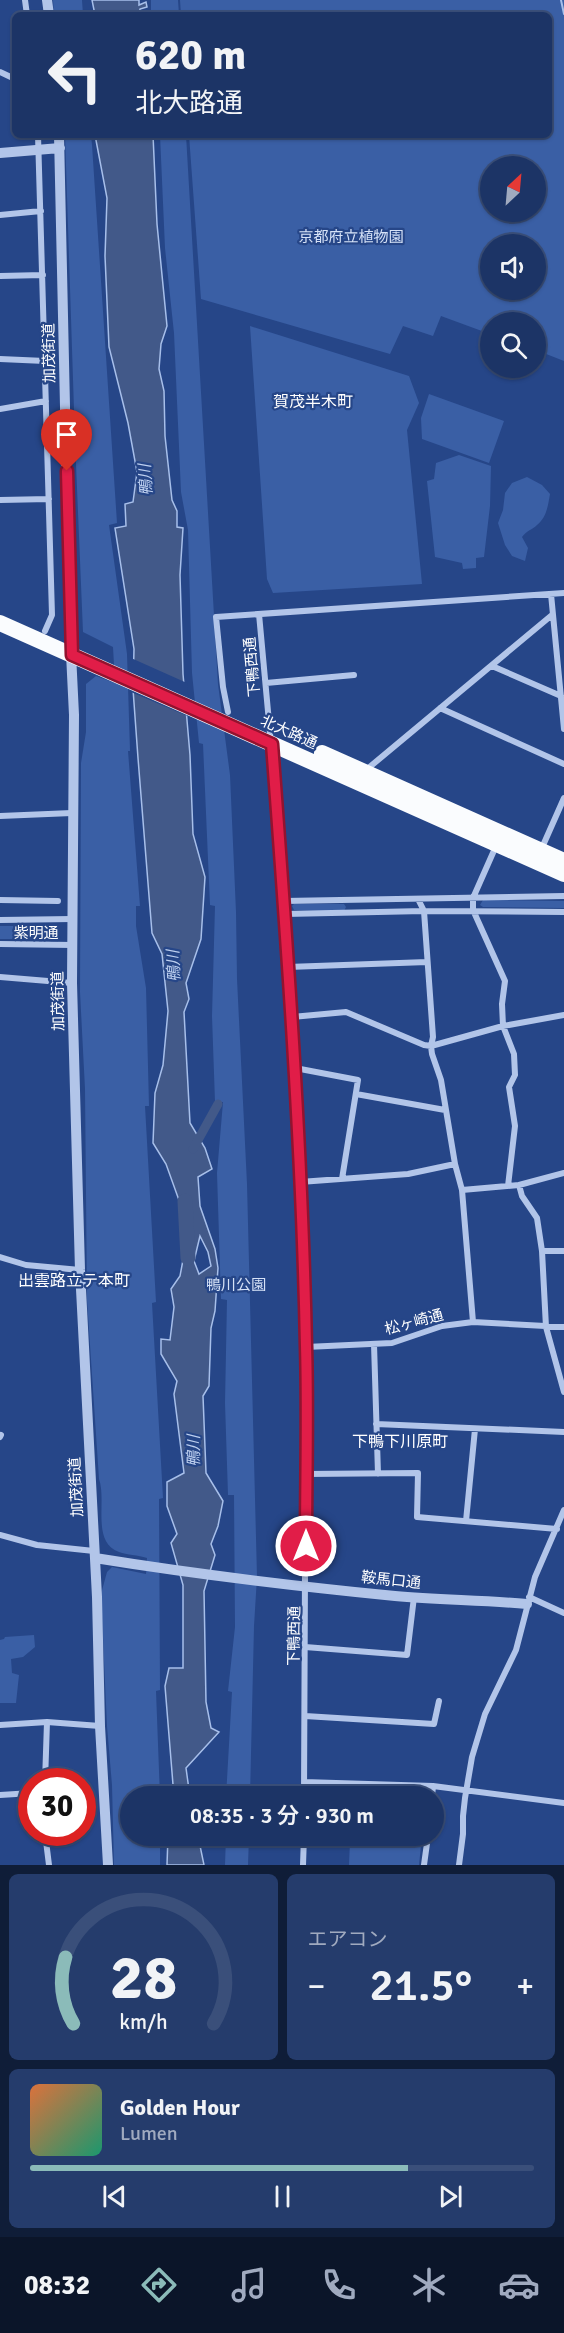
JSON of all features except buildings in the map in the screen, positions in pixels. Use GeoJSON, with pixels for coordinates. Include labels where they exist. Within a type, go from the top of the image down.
{"type":"FeatureCollection","features":[{"type":"Feature","properties":{"kind":"highway","name":"北大路通"},"geometry":{"type":"LineString","coordinates":[[0,611],[45,631],[72,649]]}},
{"type":"Feature","properties":{"kind":"highway","name":"北大路通"},"geometry":{"type":"LineString","coordinates":[[0,623],[72,649],[225,715],[564,874]]}},
{"type":"Feature","properties":{"kind":"highway","name":"北大路通"},"geometry":{"type":"LineString","coordinates":[[272,737],[364,772],[564,861]]}},
{"type":"Feature","properties":{"kind":"street"},"geometry":{"type":"LineString","coordinates":[[38,138],[52,615],[45,631]]}},
{"type":"Feature","properties":{"kind":"street","name":"加茂街道"},"geometry":{"type":"LineString","coordinates":[[59,138],[74,715],[72,983],[80,1270],[108,1865]]}},
{"type":"Feature","properties":{"kind":"street"},"geometry":{"type":"LineString","coordinates":[[0,153],[60,148]]}},
{"type":"Feature","properties":{"kind":"street"},"geometry":{"type":"LineString","coordinates":[[0,215],[41,212]]}},
{"type":"Feature","properties":{"kind":"street"},"geometry":{"type":"LineString","coordinates":[[0,276],[43,275]]}},
{"type":"Feature","properties":{"kind":"street"},"geometry":{"type":"LineString","coordinates":[[0,359],[45,361]]}},
{"type":"Feature","properties":{"kind":"street"},"geometry":{"type":"LineString","coordinates":[[0,409],[46,401]]}},
{"type":"Feature","properties":{"kind":"street"},"geometry":{"type":"LineString","coordinates":[[0,500],[49,499]]}},
{"type":"Feature","properties":{"kind":"street"},"geometry":{"type":"LineString","coordinates":[[225,715],[216,617],[564,593]]}},
{"type":"Feature","properties":{"kind":"street"},"geometry":{"type":"LineString","coordinates":[[551,594],[564,729]]}},
{"type":"Feature","properties":{"kind":"street","name":"下鴨西通"},"geometry":{"type":"LineString","coordinates":[[259,614],[272,737],[285,914],[300,1182],[306,1347],[304,1786]]}},
{"type":"Feature","properties":{"kind":"street"},"geometry":{"type":"LineString","coordinates":[[364,772],[552,615]]}},
{"type":"Feature","properties":{"kind":"street"},"geometry":{"type":"LineString","coordinates":[[492,666],[561,696]]}},
{"type":"Feature","properties":{"kind":"street"},"geometry":{"type":"LineString","coordinates":[[266,683],[354,675]]}},
{"type":"Feature","properties":{"kind":"street"},"geometry":{"type":"LineString","coordinates":[[440,708],[564,764]]}},
{"type":"Feature","properties":{"kind":"street"},"geometry":{"type":"LineString","coordinates":[[541,850],[564,798]]}},
{"type":"Feature","properties":{"kind":"street"},"geometry":{"type":"LineString","coordinates":[[0,816],[72,813]]}},
{"type":"Feature","properties":{"kind":"street"},"geometry":{"type":"LineString","coordinates":[[497,844],[473,898],[474,910],[505,981],[502,1004],[503,1026],[514,1054],[515,1075],[509,1087],[515,1126],[508,1186]]}},
{"type":"Feature","properties":{"kind":"street"},"geometry":{"type":"LineString","coordinates":[[284,901],[564,896]]}},
{"type":"Feature","properties":{"kind":"street"},"geometry":{"type":"LineString","coordinates":[[418,899],[424,911],[433,1037],[432,1054],[441,1080],[455,1164],[462,1191],[472,1322]]}},
{"type":"Feature","properties":{"kind":"street"},"geometry":{"type":"LineString","coordinates":[[0,900],[58,901]]}},
{"type":"Feature","properties":{"kind":"street"},"geometry":{"type":"LineString","coordinates":[[285,914],[474,910],[564,912]]}},
{"type":"Feature","properties":{"kind":"street","name":"紫明通"},"geometry":{"type":"LineString","coordinates":[[0,920],[72,919]]}},
{"type":"Feature","properties":{"kind":"street","name":"紫明通"},"geometry":{"type":"LineString","coordinates":[[0,944],[73,945]]}},
{"type":"Feature","properties":{"kind":"street"},"geometry":{"type":"LineString","coordinates":[[288,967],[427,962]]}},
{"type":"Feature","properties":{"kind":"street"},"geometry":{"type":"LineString","coordinates":[[0,977],[72,983]]}},
{"type":"Feature","properties":{"kind":"street"},"geometry":{"type":"LineString","coordinates":[[292,1017],[346,1012],[431,1046],[503,1026],[564,1015]]}},
{"type":"Feature","properties":{"kind":"street"},"geometry":{"type":"LineString","coordinates":[[295,1068],[358,1080],[342,1179]]}},
{"type":"Feature","properties":{"kind":"street"},"geometry":{"type":"LineString","coordinates":[[356,1094],[445,1110]]}},
{"type":"Feature","properties":{"kind":"street"},"geometry":{"type":"LineString","coordinates":[[300,1182],[408,1174],[455,1164]]}},
{"type":"Feature","properties":{"kind":"street"},"geometry":{"type":"LineString","coordinates":[[462,1191],[519,1185],[564,1173]]}},
{"type":"Feature","properties":{"kind":"street"},"geometry":{"type":"LineString","coordinates":[[519,1185],[522,1196],[537,1218],[542,1251],[546,1327],[564,1392]]}},
{"type":"Feature","properties":{"kind":"street"},"geometry":{"type":"LineString","coordinates":[[542,1251],[564,1251]]}},
{"type":"Feature","properties":{"kind":"street"},"geometry":{"type":"LineString","coordinates":[[0,1257],[26,1265],[80,1270]]}},
{"type":"Feature","properties":{"kind":"street","name":"松ヶ崎通"},"geometry":{"type":"LineString","coordinates":[[306,1347],[392,1343],[442,1326],[472,1322],[564,1327]]}},
{"type":"Feature","properties":{"kind":"street"},"geometry":{"type":"LineString","coordinates":[[374,1344],[378,1474]]}},
{"type":"Feature","properties":{"kind":"street"},"geometry":{"type":"LineString","coordinates":[[376,1424],[564,1432]]}},
{"type":"Feature","properties":{"kind":"street"},"geometry":{"type":"LineString","coordinates":[[466,1521],[475,1429]]}},
{"type":"Feature","properties":{"kind":"street"},"geometry":{"type":"LineString","coordinates":[[306,1474],[418,1473],[417,1517],[557,1529]]}},
{"type":"Feature","properties":{"kind":"street"},"geometry":{"type":"LineString","coordinates":[[459,1865],[463,1834],[462,1816],[472,1757],[485,1714],[516,1650],[535,1577],[564,1510]]}},
{"type":"Feature","properties":{"kind":"street"},"geometry":{"type":"LineString","coordinates":[[0,1535],[37,1545],[94,1554]]}},
{"type":"Feature","properties":{"kind":"street","name":"鞍馬口通"},"geometry":{"type":"LineString","coordinates":[[94,1554],[148,1567],[252,1581],[414,1597],[528,1601],[564,1613]]}},
{"type":"Feature","properties":{"kind":"street"},"geometry":{"type":"LineString","coordinates":[[305,1647],[407,1655],[414,1597]]}},
{"type":"Feature","properties":{"kind":"street"},"geometry":{"type":"LineString","coordinates":[[305,1716],[434,1724],[439,1701]]}},
{"type":"Feature","properties":{"kind":"street"},"geometry":{"type":"LineString","coordinates":[[0,1725],[47,1722],[100,1726]]}},
{"type":"Feature","properties":{"kind":"street"},"geometry":{"type":"LineString","coordinates":[[45,1768],[47,1722]]}},
{"type":"Feature","properties":{"kind":"street"},"geometry":{"type":"LineString","coordinates":[[304,1782],[433,1786]]}},
{"type":"Feature","properties":{"kind":"street"},"geometry":{"type":"LineString","coordinates":[[444,1788],[564,1803]]}},
{"type":"Feature","properties":{"kind":"street"},"geometry":{"type":"LineString","coordinates":[[0,1795],[18,1794]]}},
{"type":"Feature","properties":{"kind":"street"},"geometry":{"type":"LineString","coordinates":[[47,1846],[49,1865]]}},
{"type":"Feature","properties":{"kind":"street"},"geometry":{"type":"LineString","coordinates":[[303,1865],[304,1846]]}},
{"type":"Feature","properties":{"kind":"street"},"geometry":{"type":"LineString","coordinates":[[424,1865],[427,1846]]}},
{"type":"Feature","properties":{"kind":"green space"},"geometry":{"type":"Polygon","coordinates":[[[53,0],[82,0],[83,12],[54,12],[53,0]]]}},
{"type":"Feature","properties":{"kind":"green space"},"geometry":{"type":"Polygon","coordinates":[[[151,0],[178,0],[179,12],[151,12],[151,0]]]}},
{"type":"Feature","properties":{"kind":"green space","name":"京都府立植物園"},"geometry":{"type":"Polygon","coordinates":[[[180,0],[564,0],[564,361],[546,354],[546,312],[480,312],[480,330],[441,316],[433,336],[403,326],[390,354],[201,299],[189,138],[552,138],[552,12],[181,12],[180,0]]]}},
{"type":"Feature","properties":{"kind":"green space"},"geometry":{"type":"Polygon","coordinates":[[[65,138],[91,138],[92,145],[117,523],[109,525],[127,654],[130,751],[128,751],[140,906],[136,906],[136,926],[146,988],[149,1106],[145,1106],[156,1302],[152,1303],[163,1498],[159,1499],[160,1690],[156,1691],[160,1786],[120,1786],[120,1846],[160,1846],[160,1865],[114,1865],[112,1785],[101,1594],[107,1572],[112,1567],[146,1574],[147,1558],[122,1553],[110,1547],[102,1530],[101,1520],[101,1488],[87,1300],[85,1089],[80,992],[81,763],[86,732],[86,684],[96,676],[115,683],[113,647],[83,632],[65,138]]]}},
{"type":"Feature","properties":{"kind":"green space","name":"鴨川公園"},"geometry":{"type":"Polygon","coordinates":[[[160,138],[186,138],[218,684],[230,775],[247,1184],[257,1577],[250,1786],[227,1786],[232,1692],[228,1691],[235,1627],[234,1495],[228,1495],[225,1403],[227,1300],[221,1299],[217,1173],[223,1102],[215,1102],[212,1016],[215,906],[210,905],[203,744],[199,743],[192,673],[188,530],[181,492],[174,333],[165,248],[160,138]]]}},
{"type":"Feature","properties":{"kind":"green space"},"geometry":{"type":"Polygon","coordinates":[[[250,326],[409,376],[419,403],[407,430],[422,584],[273,593],[267,579],[250,326]]]}},
{"type":"Feature","properties":{"kind":"green space"},"geometry":{"type":"Polygon","coordinates":[[[429,394],[504,421],[489,463],[422,439],[421,418],[429,394]]]}},
{"type":"Feature","properties":{"kind":"green space"},"geometry":{"type":"Polygon","coordinates":[[[459,455],[491,466],[490,506],[484,557],[476,558],[476,568],[463,569],[462,563],[435,557],[427,481],[434,479],[436,463],[459,455]]]}},
{"type":"Feature","properties":{"kind":"green space"},"geometry":{"type":"Polygon","coordinates":[[[527,477],[542,485],[550,494],[543,518],[522,537],[528,548],[525,561],[512,556],[505,545],[498,523],[503,510],[505,493],[512,483],[527,477]]]}},
{"type":"Feature","properties":{"kind":"green space"},"geometry":{"type":"Polygon","coordinates":[[[483,900],[564,901],[564,908],[483,907],[480,905],[483,900]]]}},
{"type":"Feature","properties":{"kind":"green space"},"geometry":{"type":"Polygon","coordinates":[[[294,904],[344,904],[346,907],[344,911],[294,910],[292,906],[294,904]]]}},
{"type":"Feature","properties":{"kind":"green space"},"geometry":{"type":"Polygon","coordinates":[[[0,926],[51,926],[51,939],[0,939],[0,926]]]}},
{"type":"Feature","properties":{"kind":"green space"},"geometry":{"type":"Polygon","coordinates":[[[34,1635],[35,1647],[23,1657],[11,1659],[12,1673],[19,1675],[16,1703],[0,1703],[0,1640],[5,1637],[34,1635]]]}},
{"type":"Feature","properties":{"kind":"green space"},"geometry":{"type":"Polygon","coordinates":[[[226,1846],[249,1846],[248,1865],[225,1865],[226,1846]]]}},
{"type":"Feature","properties":{"kind":"green space"},"geometry":{"type":"Polygon","coordinates":[[[350,1846],[421,1846],[419,1865],[349,1865],[350,1846]]]}},
{"type":"Feature","properties":{"kind":"water"},"geometry":{"type":"Polygon","coordinates":[[[92,0],[139,0],[139,5],[146,2],[147,7],[140,9],[140,12],[94,12],[92,0]]]}},
{"type":"Feature","properties":{"kind":"water"},"geometry":{"type":"Polygon","coordinates":[[[96,138],[153,138],[157,224],[167,326],[161,344],[159,369],[164,391],[165,436],[172,500],[177,511],[177,527],[183,528],[180,575],[183,674],[190,755],[193,834],[205,877],[201,939],[186,983],[189,999],[184,1012],[190,1123],[205,1148],[212,1169],[198,1177],[200,1206],[215,1249],[218,1268],[215,1311],[211,1328],[209,1386],[203,1396],[206,1473],[223,1501],[218,1526],[211,1544],[215,1555],[204,1591],[206,1702],[211,1728],[219,1732],[186,1768],[188,1786],[173,1786],[165,1686],[169,1668],[183,1668],[183,1585],[171,1543],[177,1534],[167,1506],[167,1482],[184,1473],[174,1394],[177,1381],[161,1354],[161,1339],[170,1340],[174,1307],[171,1289],[180,1276],[189,1228],[166,1164],[153,1143],[155,1093],[163,1065],[168,1011],[162,954],[152,933],[133,689],[134,649],[115,528],[126,526],[125,504],[133,502],[137,472],[128,423],[109,347],[105,256],[107,198],[96,138]],[[200,1236],[194,1261],[199,1274],[211,1266],[208,1252],[200,1236]]]}},
{"type":"Feature","properties":{"kind":"water"},"geometry":{"type":"Polygon","coordinates":[[[168,1846],[200,1846],[204,1865],[167,1865],[168,1846]]]}},
{"type":"Feature","properties":{"kind":"pier"},"geometry":{"type":"Polygon","coordinates":[[[131,658],[187,683],[190,717],[131,692],[131,658]]]}},
{"type":"Feature","properties":{"kind":"waterway"},"geometry":{"type":"LineString","coordinates":[[561,0],[564,14]]}},
{"type":"Feature","properties":{"kind":"waterway"},"geometry":{"type":"LineString","coordinates":[[193,1149],[218,1104]]}},
{"type":"Feature","properties":{"kind":"waterway","name":"鴨川"},"geometry":{"type":"LineString","coordinates":[[185,1201],[188,1258]]}},
{"type":"Feature","properties":{"kind":"district","name":"賀茂半木町"},"geometry":{"type":"Point","coordinates":[313,402]}},
{"type":"Feature","properties":{"kind":"district","name":"出雲路立テ本町"},"geometry":{"type":"Point","coordinates":[74,1281]}},
{"type":"Feature","properties":{"kind":"district","name":"下鴨下川原町"},"geometry":{"type":"Point","coordinates":[400,1442]}},
{"type":"Feature","properties":{"kind":"route"},"geometry":{"type":"LineString","coordinates":[[67,471],[72,655],[272,744],[290,983],[300,1178],[306,1347],[306,1546]]}}]}
